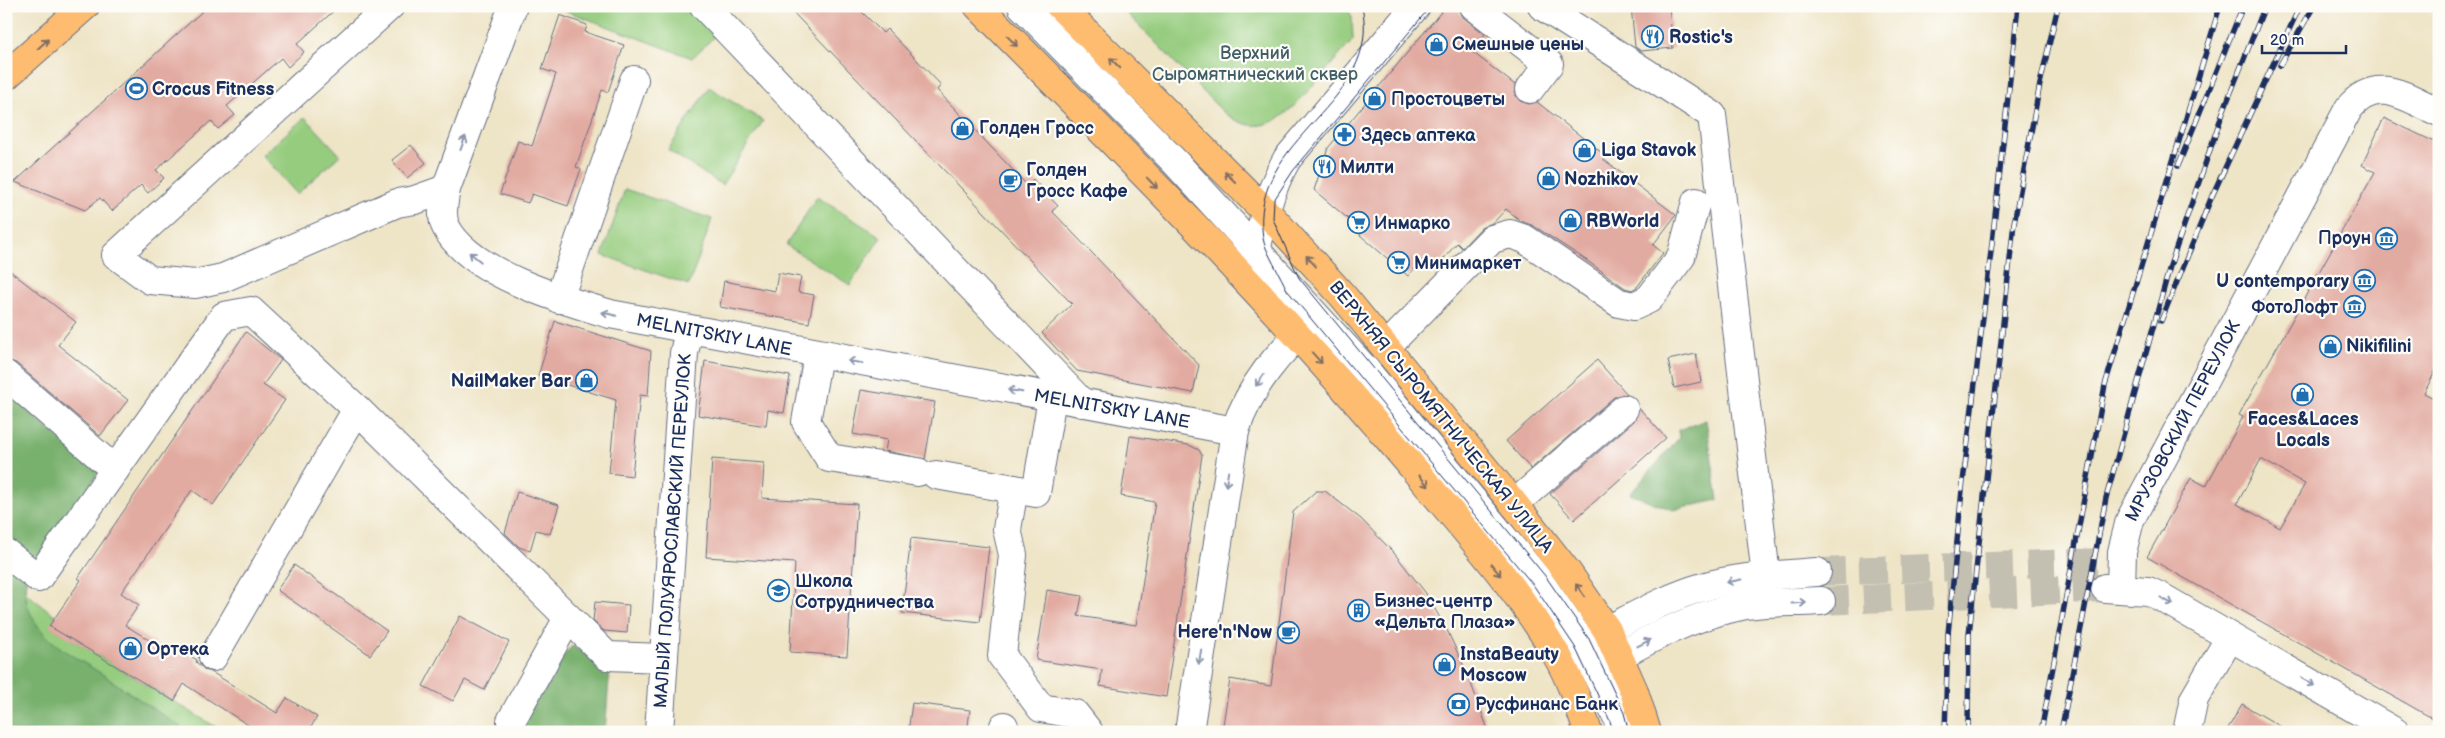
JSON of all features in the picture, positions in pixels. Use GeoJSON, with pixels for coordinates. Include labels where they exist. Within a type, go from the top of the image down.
{"type":"FeatureCollection","features":[{"type":"Feature","properties":{"kind":"main road"},"geometry":{"type":"LineString","coordinates":[[6,76],[85,6]]}},
{"type":"Feature","properties":{"kind":"main road"},"geometry":{"type":"LineString","coordinates":[[978,6],[1248,284],[1393,444],[1524,606],[1557,656],[1570,683],[1588,732]]}},
{"type":"Feature","properties":{"kind":"main road","name":"ВЕРХНЯЯ СЫРОМЯТНИЧЕСКАЯ УЛИЦА"},"geometry":{"type":"LineString","coordinates":[[1060,6],[1265,212],[1343,296],[1514,504],[1568,573],[1618,625],[1620,656],[1644,717],[1647,732]]}},
{"type":"Feature","properties":{"kind":"street"},"geometry":{"type":"LineString","coordinates":[[390,6],[116,255],[150,280],[195,284],[223,278],[397,203],[415,200],[446,189]]}},
{"type":"Feature","properties":{"kind":"street","name":"MELNITSKIY LANE"},"geometry":{"type":"LineString","coordinates":[[513,6],[446,189],[443,207],[445,226],[457,243],[484,264],[559,299],[610,314],[689,331],[1235,431]]}},
{"type":"Feature","properties":{"kind":"street"},"geometry":{"type":"LineString","coordinates":[[704,6],[1082,403]]}},
{"type":"Feature","properties":{"kind":"street"},"geometry":{"type":"LineString","coordinates":[[1022,6],[1176,163],[1364,368],[1540,582],[1582,643],[1621,732]]}},
{"type":"Feature","properties":{"kind":"street"},"geometry":{"type":"LineString","coordinates":[[1474,6],[1549,64],[1530,89]]}},
{"type":"Feature","properties":{"kind":"street"},"geometry":{"type":"LineString","coordinates":[[1542,6],[1712,115],[1766,576]]}},
{"type":"Feature","properties":{"kind":"street"},"geometry":{"type":"LineString","coordinates":[[1248,284],[1265,212],[1277,177],[1287,159],[1410,13]]}},
{"type":"Feature","properties":{"kind":"street"},"geometry":{"type":"LineString","coordinates":[[559,299],[634,80]]}},
{"type":"Feature","properties":{"kind":"street","name":"МРУЗОВСКИЙ ПЕРЕУЛОК"},"geometry":{"type":"LineString","coordinates":[[2230,637],[2148,591],[2113,575],[2130,520],[2349,108],[2367,92],[2379,90],[2402,95],[2439,112]]}},
{"type":"Feature","properties":{"kind":"street"},"geometry":{"type":"LineString","coordinates":[[1386,347],[1492,239],[1510,234],[1524,239],[1619,303],[1634,306],[1649,298],[1680,257],[1696,202]]}},
{"type":"Feature","properties":{"kind":"street"},"geometry":{"type":"LineString","coordinates":[[1189,732],[1235,431],[1242,408],[1274,359],[1343,296]]}},
{"type":"Feature","properties":{"kind":"street"},"geometry":{"type":"LineString","coordinates":[[6,553],[38,578],[224,316],[251,311],[357,410],[607,656],[664,658]]}},
{"type":"Feature","properties":{"kind":"street","name":"МАЛЫЙ ПОЛУЯРОСЛАВСКИЙ ПЕРЕУЛОК"},"geometry":{"type":"LineString","coordinates":[[659,732],[684,353],[689,331]]}},
{"type":"Feature","properties":{"kind":"street"},"geometry":{"type":"LineString","coordinates":[[818,355],[806,422],[829,458],[1036,493],[1052,398]]}},
{"type":"Feature","properties":{"kind":"street"},"geometry":{"type":"LineString","coordinates":[[6,375],[115,470]]}},
{"type":"Feature","properties":{"kind":"street"},"geometry":{"type":"LineString","coordinates":[[1514,504],[1624,409]]}},
{"type":"Feature","properties":{"kind":"street"},"geometry":{"type":"LineString","coordinates":[[213,657],[357,410]]}},
{"type":"Feature","properties":{"kind":"street"},"geometry":{"type":"LineString","coordinates":[[1014,489],[1007,529],[1013,555],[1002,656],[1041,708],[1075,714],[1089,732]]}},
{"type":"Feature","properties":{"kind":"street"},"geometry":{"type":"LineString","coordinates":[[1557,656],[1618,625],[1703,587],[1766,576],[1817,572]]}},
{"type":"Feature","properties":{"kind":"street"},"geometry":{"type":"LineString","coordinates":[[1570,683],[1674,627],[1707,615],[1742,605],[1821,601]]}},
{"type":"Feature","properties":{"kind":"street"},"geometry":{"type":"LineString","coordinates":[[511,721],[568,618]]}},
{"type":"Feature","properties":{"kind":"street"},"geometry":{"type":"LineString","coordinates":[[2187,732],[2194,699],[2230,637],[2395,732]]}},
{"type":"Feature","properties":{"kind":"green space"},"geometry":{"type":"Polygon","coordinates":[[[553,6],[685,6],[715,36],[692,58],[553,6]]]}},
{"type":"Feature","properties":{"kind":"green space","name":"Верхний Сыромятнический сквер"},"geometry":{"type":"Polygon","coordinates":[[[1120,6],[1346,6],[1352,17],[1353,40],[1294,106],[1274,121],[1262,125],[1250,125],[1237,121],[1222,111],[1120,6]]]}},
{"type":"Feature","properties":{"kind":"green space"},"geometry":{"type":"Polygon","coordinates":[[[709,87],[763,121],[722,185],[668,150],[709,87]]]}},
{"type":"Feature","properties":{"kind":"green space"},"geometry":{"type":"Polygon","coordinates":[[[305,117],[340,155],[297,194],[262,155],[305,117]]]}},
{"type":"Feature","properties":{"kind":"green space"},"geometry":{"type":"Polygon","coordinates":[[[625,189],[712,219],[689,285],[602,255],[625,189]]]}},
{"type":"Feature","properties":{"kind":"green space"},"geometry":{"type":"Polygon","coordinates":[[[817,197],[881,237],[850,285],[786,245],[817,197]]]}},
{"type":"Feature","properties":{"kind":"green space"},"geometry":{"type":"Polygon","coordinates":[[[6,392],[99,472],[27,576],[26,596],[32,616],[45,635],[63,650],[188,732],[6,732],[6,392]]]}},
{"type":"Feature","properties":{"kind":"green space"},"geometry":{"type":"Polygon","coordinates":[[[1706,420],[1718,500],[1673,510],[1630,494],[1679,438],[1678,430],[1706,420]]]}},
{"type":"Feature","properties":{"kind":"green space"},"geometry":{"type":"Polygon","coordinates":[[[6,578],[56,616],[50,626],[224,732],[6,732],[6,578]]]}},
{"type":"Feature","properties":{"kind":"green space"},"geometry":{"type":"Polygon","coordinates":[[[572,646],[610,667],[605,732],[512,732],[550,683],[563,657],[572,646]]]}},
{"type":"Feature","properties":{"kind":"building"},"geometry":{"type":"Polygon","coordinates":[[[208,6],[339,6],[297,44],[304,52],[288,67],[281,58],[227,106],[235,115],[218,129],[211,121],[156,170],[164,178],[148,193],[141,185],[112,211],[100,198],[85,210],[15,182],[208,6]]]}},
{"type":"Feature","properties":{"kind":"building"},"geometry":{"type":"Polygon","coordinates":[[[787,6],[856,6],[883,33],[887,29],[941,85],[937,90],[1027,185],[1033,179],[1058,206],[1052,211],[1199,365],[1193,393],[1077,371],[1042,333],[1072,304],[787,6]]]}},
{"type":"Feature","properties":{"kind":"building"},"geometry":{"type":"Polygon","coordinates":[[[1446,6],[1455,6],[1464,18],[1485,34],[1471,51],[1515,85],[1515,95],[1520,101],[1529,104],[1537,102],[1606,156],[1603,159],[1676,215],[1653,245],[1663,253],[1637,287],[1632,290],[1625,288],[1586,260],[1534,226],[1521,221],[1506,209],[1494,222],[1481,228],[1462,248],[1457,243],[1434,270],[1422,260],[1408,276],[1360,235],[1360,229],[1314,190],[1328,148],[1446,6]]]}},
{"type":"Feature","properties":{"kind":"building"},"geometry":{"type":"Polygon","coordinates":[[[1631,6],[1669,6],[1673,48],[1641,51],[1635,47],[1631,6]]]}},
{"type":"Feature","properties":{"kind":"building"},"geometry":{"type":"Polygon","coordinates":[[[560,15],[587,25],[585,32],[624,45],[608,92],[602,90],[576,167],[581,169],[568,206],[532,194],[528,203],[500,194],[518,141],[532,146],[556,74],[542,69],[560,15]]]}},
{"type":"Feature","properties":{"kind":"building"},"geometry":{"type":"Polygon","coordinates":[[[2384,118],[2439,144],[2439,364],[2424,393],[2439,401],[2439,722],[2147,557],[2191,478],[2206,486],[2243,417],[2239,415],[2375,172],[2362,165],[2384,118]],[[2261,459],[2237,504],[2280,528],[2305,484],[2261,459]]]}},
{"type":"Feature","properties":{"kind":"building"},"geometry":{"type":"Polygon","coordinates":[[[411,145],[426,163],[407,178],[392,160],[411,145]]]}},
{"type":"Feature","properties":{"kind":"building"},"geometry":{"type":"Polygon","coordinates":[[[6,268],[76,322],[58,345],[128,400],[100,436],[16,363],[6,360],[6,268]]]}},
{"type":"Feature","properties":{"kind":"building"},"geometry":{"type":"Polygon","coordinates":[[[778,273],[801,277],[798,292],[814,295],[809,323],[720,307],[724,281],[775,291],[778,273]]]}},
{"type":"Feature","properties":{"kind":"building"},"geometry":{"type":"Polygon","coordinates":[[[555,321],[651,351],[648,396],[640,395],[632,476],[609,473],[616,400],[538,376],[555,321]]]}},
{"type":"Feature","properties":{"kind":"building"},"geometry":{"type":"Polygon","coordinates":[[[246,332],[281,360],[263,385],[285,400],[213,505],[192,490],[121,593],[139,605],[125,625],[175,656],[179,649],[197,660],[196,662],[205,670],[213,673],[277,713],[287,698],[317,717],[308,732],[259,732],[184,684],[174,701],[49,626],[81,580],[78,578],[246,332]]]}},
{"type":"Feature","properties":{"kind":"building"},"geometry":{"type":"Polygon","coordinates":[[[1696,354],[1701,382],[1674,388],[1668,360],[1696,354]]]}},
{"type":"Feature","properties":{"kind":"building"},"geometry":{"type":"Polygon","coordinates":[[[1597,360],[1627,394],[1614,397],[1531,469],[1506,441],[1597,360]]]}},
{"type":"Feature","properties":{"kind":"building"},"geometry":{"type":"Polygon","coordinates":[[[705,361],[790,376],[784,413],[768,410],[766,426],[698,415],[705,361]]]}},
{"type":"Feature","properties":{"kind":"building"},"geometry":{"type":"Polygon","coordinates":[[[861,390],[935,402],[925,459],[885,451],[887,440],[853,434],[861,390]]]}},
{"type":"Feature","properties":{"kind":"building"},"geometry":{"type":"Polygon","coordinates":[[[1639,408],[1666,438],[1574,520],[1550,494],[1634,421],[1639,408]]]}},
{"type":"Feature","properties":{"kind":"building"},"geometry":{"type":"Polygon","coordinates":[[[1130,436],[1189,445],[1199,450],[1202,455],[1166,697],[1100,686],[1102,670],[1036,660],[1047,590],[1082,596],[1078,616],[1136,625],[1155,502],[1121,496],[1130,436]]]}},
{"type":"Feature","properties":{"kind":"building"},"geometry":{"type":"Polygon","coordinates":[[[712,459],[764,463],[762,498],[857,504],[847,656],[790,652],[795,563],[706,557],[712,459]]]}},
{"type":"Feature","properties":{"kind":"building","name":"Бизнес-центр «Дельта Плаза»"},"geometry":{"type":"Polygon","coordinates":[[[1316,491],[1325,491],[1361,519],[1394,553],[1425,592],[1447,630],[1467,673],[1489,732],[1222,732],[1230,679],[1271,686],[1293,512],[1316,491]]]}},
{"type":"Feature","properties":{"kind":"building"},"geometry":{"type":"Polygon","coordinates":[[[517,492],[559,505],[550,534],[536,530],[530,551],[519,547],[505,533],[517,492]]]}},
{"type":"Feature","properties":{"kind":"building"},"geometry":{"type":"Polygon","coordinates":[[[911,538],[989,547],[980,622],[902,613],[911,538]]]}},
{"type":"Feature","properties":{"kind":"building"},"geometry":{"type":"Polygon","coordinates":[[[294,565],[387,631],[370,655],[277,590],[294,565]]]}},
{"type":"Feature","properties":{"kind":"building"},"geometry":{"type":"Polygon","coordinates":[[[595,602],[629,605],[627,633],[604,631],[593,621],[595,602]]]}},
{"type":"Feature","properties":{"kind":"building"},"geometry":{"type":"Polygon","coordinates":[[[460,616],[509,642],[484,690],[465,680],[453,701],[423,686],[460,616]]]}},
{"type":"Feature","properties":{"kind":"building"},"geometry":{"type":"Polygon","coordinates":[[[912,703],[970,710],[967,732],[908,732],[912,703]]]}},
{"type":"Feature","properties":{"kind":"building"},"geometry":{"type":"Polygon","coordinates":[[[2242,704],[2290,732],[2226,732],[2242,704]]]}},
{"type":"Feature","properties":{"kind":"tunnel"},"geometry":{"type":"LineString","coordinates":[[1817,572],[2104,562]]}},
{"type":"Feature","properties":{"kind":"tunnel"},"geometry":{"type":"LineString","coordinates":[[1821,601],[2105,588]]}},
{"type":"Feature","properties":{"kind":"tram line"},"geometry":{"type":"LineString","coordinates":[[1362,6],[1363,40],[1354,70],[1336,96],[1293,146],[1275,172],[1264,203],[1264,243],[1287,290],[1534,586],[1575,647],[1610,721],[1613,732]]}},
{"type":"Feature","properties":{"kind":"tram line"},"geometry":{"type":"LineString","coordinates":[[1431,6],[1293,171],[1274,200],[1273,219],[1299,278],[1546,577],[1589,639],[1624,713],[1629,732]]}},
{"type":"Feature","properties":{"kind":"railway"},"geometry":{"type":"LineString","coordinates":[[1945,732],[1948,634],[1962,490],[2018,6]]}},
{"type":"Feature","properties":{"kind":"railway"},"geometry":{"type":"LineString","coordinates":[[1968,732],[1969,634],[2014,223],[2040,84],[2058,6]]}},
{"type":"Feature","properties":{"kind":"railway"},"geometry":{"type":"LineString","coordinates":[[2041,732],[2105,385],[2220,6]]}},
{"type":"Feature","properties":{"kind":"railway"},"geometry":{"type":"LineString","coordinates":[[2178,166],[2243,6]]}},
{"type":"Feature","properties":{"kind":"railway"},"geometry":{"type":"LineString","coordinates":[[2061,732],[2106,498],[2170,266],[2223,112],[2265,6]]}},
{"type":"Feature","properties":{"kind":"railway"},"geometry":{"type":"LineString","coordinates":[[2161,321],[2212,196],[2300,6]]}},
{"type":"Feature","properties":{"kind":"railway"},"geometry":{"type":"LineString","coordinates":[[2280,65],[2314,6]]}},
{"type":"Feature","properties":{"kind":"place","name":"Rostic's"},"geometry":{"type":"Point","coordinates":[1653,37]}},
{"type":"Feature","properties":{"kind":"place","name":"Смешные цены"},"geometry":{"type":"Point","coordinates":[1436,44]}},
{"type":"Feature","properties":{"kind":"place","name":"Crocus Fitness"},"geometry":{"type":"Point","coordinates":[136,89]}},
{"type":"Feature","properties":{"kind":"place","name":"Простоцветы"},"geometry":{"type":"Point","coordinates":[1375,99]}},
{"type":"Feature","properties":{"kind":"place","name":"Голден Гросс"},"geometry":{"type":"Point","coordinates":[963,128]}},
{"type":"Feature","properties":{"kind":"place","name":"Здесь аптека"},"geometry":{"type":"Point","coordinates":[1345,135]}},
{"type":"Feature","properties":{"kind":"place","name":"Liga Stavok"},"geometry":{"type":"Point","coordinates":[1585,150]}},
{"type":"Feature","properties":{"kind":"place","name":"Милти"},"geometry":{"type":"Point","coordinates":[1324,167]}},
{"type":"Feature","properties":{"kind":"place","name":"Nozhikov"},"geometry":{"type":"Point","coordinates":[1548,179]}},
{"type":"Feature","properties":{"kind":"place","name":"Голден Гросс Кафе"},"geometry":{"type":"Point","coordinates":[1010,180]}},
{"type":"Feature","properties":{"kind":"place","name":"RBWorld"},"geometry":{"type":"Point","coordinates":[1570,221]}},
{"type":"Feature","properties":{"kind":"place","name":"Инмарко"},"geometry":{"type":"Point","coordinates":[1358,223]}},
{"type":"Feature","properties":{"kind":"place","name":"Проун"},"geometry":{"type":"Point","coordinates":[2387,238]}},
{"type":"Feature","properties":{"kind":"place","name":"Минимаркет"},"geometry":{"type":"Point","coordinates":[1398,263]}},
{"type":"Feature","properties":{"kind":"place","name":"U contemporary"},"geometry":{"type":"Point","coordinates":[2365,281]}},
{"type":"Feature","properties":{"kind":"place","name":"ФотоЛофт"},"geometry":{"type":"Point","coordinates":[2354,307]}},
{"type":"Feature","properties":{"kind":"place","name":"Nikifilini"},"geometry":{"type":"Point","coordinates":[2330,346]}},
{"type":"Feature","properties":{"kind":"place","name":"NailMaker Bar"},"geometry":{"type":"Point","coordinates":[587,381]}},
{"type":"Feature","properties":{"kind":"place","name":"Faces&Laces Locals"},"geometry":{"type":"Point","coordinates":[2303,394]}},
{"type":"Feature","properties":{"kind":"place","name":"Школа Сотрудничества"},"geometry":{"type":"Point","coordinates":[779,591]}},
{"type":"Feature","properties":{"kind":"place","name":"Бизнес-центр «Дельта Плаза»"},"geometry":{"type":"Point","coordinates":[1358,611]}},
{"type":"Feature","properties":{"kind":"place","name":"Here'n'Now"},"geometry":{"type":"Point","coordinates":[1288,632]}},
{"type":"Feature","properties":{"kind":"place","name":"Ортека"},"geometry":{"type":"Point","coordinates":[131,649]}},
{"type":"Feature","properties":{"kind":"place","name":"InstaBeauty Moscow"},"geometry":{"type":"Point","coordinates":[1444,664]}},
{"type":"Feature","properties":{"kind":"place","name":"Русфинанс Банк"},"geometry":{"type":"Point","coordinates":[1459,704]}}]}
